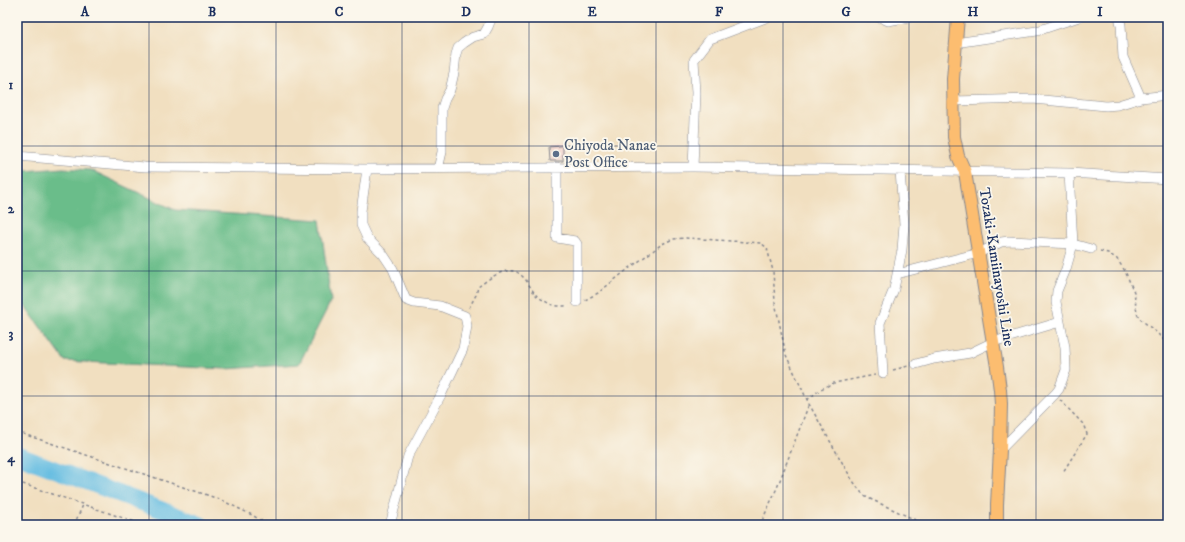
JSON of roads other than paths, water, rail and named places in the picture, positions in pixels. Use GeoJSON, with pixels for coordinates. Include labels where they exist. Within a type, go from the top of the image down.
{"type":"FeatureCollection","features":[{"type":"Feature","properties":{"kind":"main road","name":"Tozaki-Kamiinayoshi Line"},"geometry":{"type":"LineString","coordinates":[[958,17],[953,79],[954,137],[958,156],[965,172],[997,367],[1000,397],[1000,450],[996,504],[997,525]]}},
{"type":"Feature","properties":{"kind":"street"},"geometry":{"type":"LineString","coordinates":[[438,169],[442,152],[442,108],[450,90],[458,48],[473,37],[484,34],[492,17]]}},
{"type":"Feature","properties":{"kind":"street"},"geometry":{"type":"LineString","coordinates":[[693,167],[696,93],[694,60],[710,39],[768,17]]}},
{"type":"Feature","properties":{"kind":"street"},"geometry":{"type":"LineString","coordinates":[[880,17],[888,21],[910,17]]}},
{"type":"Feature","properties":{"kind":"street"},"geometry":{"type":"LineString","coordinates":[[955,43],[1037,32],[1079,17]]}},
{"type":"Feature","properties":{"kind":"street"},"geometry":{"type":"LineString","coordinates":[[1119,17],[1123,56],[1141,98]]}},
{"type":"Feature","properties":{"kind":"street"},"geometry":{"type":"LineString","coordinates":[[953,101],[1034,98],[1106,106],[1118,105],[1141,98],[1168,95]]}},
{"type":"Feature","properties":{"kind":"street"},"geometry":{"type":"LineString","coordinates":[[17,156],[145,167],[367,169],[693,167],[1069,173],[1168,179]]}},
{"type":"Feature","properties":{"kind":"street"},"geometry":{"type":"LineString","coordinates":[[557,167],[558,238],[575,241],[577,244],[577,302]]}},
{"type":"Feature","properties":{"kind":"street"},"geometry":{"type":"LineString","coordinates":[[367,169],[361,211],[361,225],[367,238],[383,254],[393,270],[406,300],[414,304],[440,306],[465,316],[467,326],[463,349],[442,393],[408,456],[390,525]]}},
{"type":"Feature","properties":{"kind":"street"},"geometry":{"type":"LineString","coordinates":[[883,373],[880,323],[894,289],[902,250],[904,224],[900,171]]}},
{"type":"Feature","properties":{"kind":"street"},"geometry":{"type":"LineString","coordinates":[[1000,450],[1055,394],[1059,389],[1066,370],[1065,347],[1056,296],[1073,244],[1069,173]]}},
{"type":"Feature","properties":{"kind":"street"},"geometry":{"type":"LineString","coordinates":[[897,274],[979,253],[1001,242],[1009,241],[1073,244],[1091,249]]}},
{"type":"Feature","properties":{"kind":"street"},"geometry":{"type":"LineString","coordinates":[[916,364],[934,359],[966,354],[993,342],[1060,322]]}},
{"type":"Feature","properties":{"kind":"waterway"},"geometry":{"type":"LineString","coordinates":[[17,455],[201,525]]}},
{"type":"Feature","properties":{"kind":"place","name":"Chiyoda Nanae Post Office"},"geometry":{"type":"Point","coordinates":[556,154]}}]}
